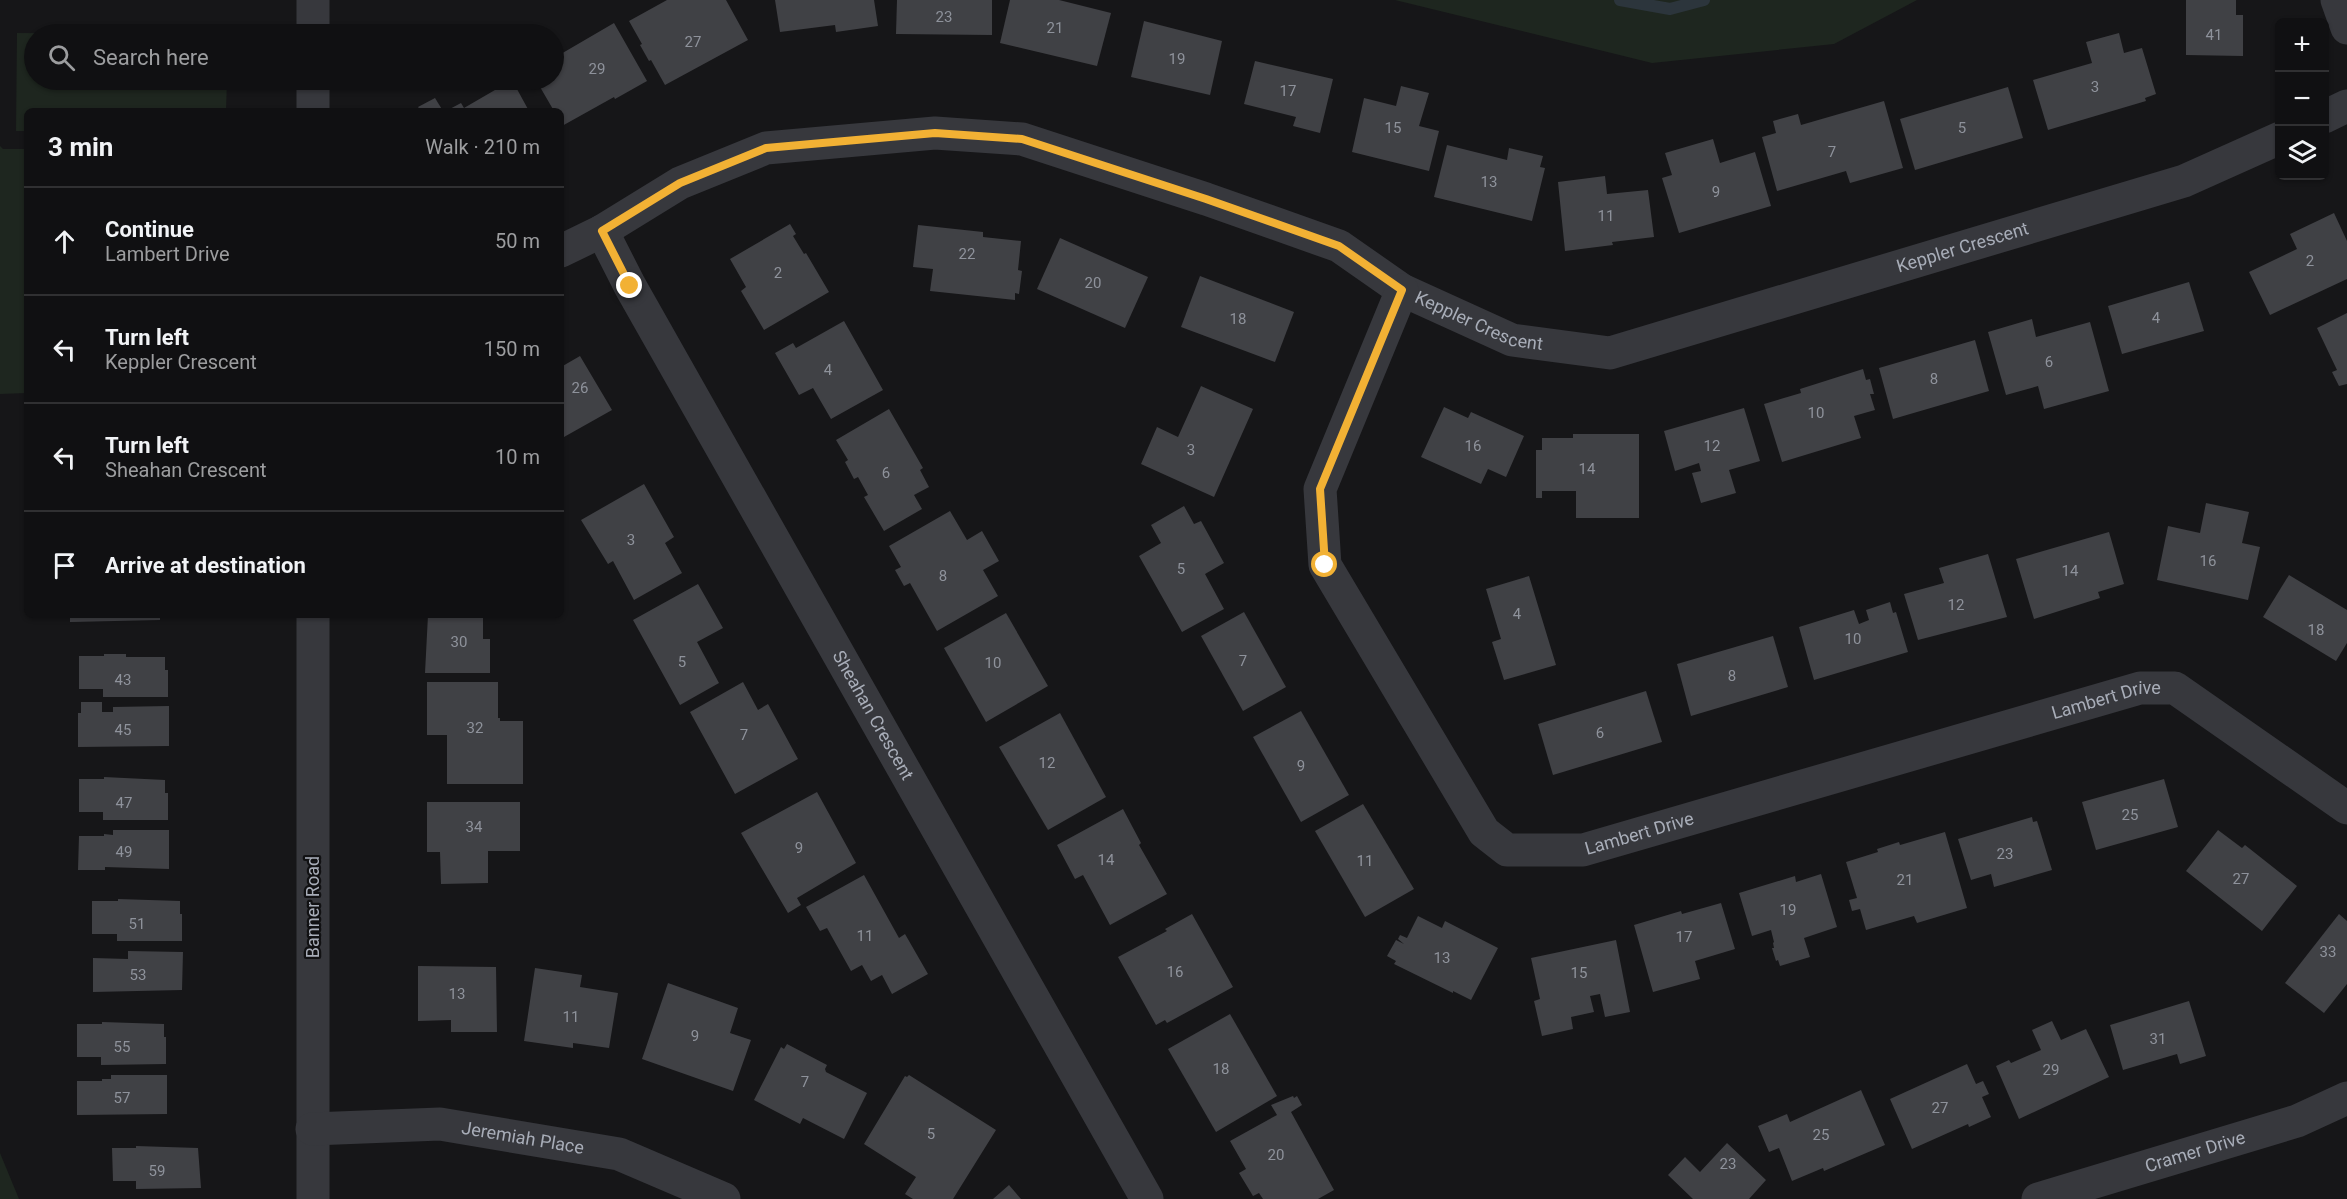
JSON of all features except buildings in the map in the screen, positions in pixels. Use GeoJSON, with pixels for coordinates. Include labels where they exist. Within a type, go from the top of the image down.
{"type":"FeatureCollection","features":[{"type":"Feature","properties":{"kind":"street"},"geometry":{"type":"LineString","coordinates":[[313,0],[313,24]]}},
{"type":"Feature","properties":{"kind":"street"},"geometry":{"type":"LineString","coordinates":[[2337,0],[2347,28]]}},
{"type":"Feature","properties":{"kind":"street"},"geometry":{"type":"LineString","coordinates":[[313,90],[313,108]]}},
{"type":"Feature","properties":{"kind":"street"},"geometry":{"type":"LineString","coordinates":[[2329,115],[2347,105]]}},
{"type":"Feature","properties":{"kind":"street","name":"Keppler Crescent"},"geometry":{"type":"LineString","coordinates":[[564,250],[602,231],[680,183],[766,148],[935,133],[1022,139],[1206,199],[1339,246],[1402,290],[1512,340],[1610,353],[2184,181],[2275,140]]}},
{"type":"Feature","properties":{"kind":"street","name":"Sheahan Crescent"},"geometry":{"type":"LineString","coordinates":[[602,231],[630,286],[1147,1199]]}},
{"type":"Feature","properties":{"kind":"street","name":"Lambert Drive"},"geometry":{"type":"LineString","coordinates":[[1402,290],[1320,489],[1325,565],[1484,832],[1508,850],[1583,850],[2140,688],[2175,688],[2347,808]]}},
{"type":"Feature","properties":{"kind":"street","name":"Banner Road"},"geometry":{"type":"LineString","coordinates":[[313,618],[313,1199]]}},
{"type":"Feature","properties":{"kind":"street","name":"Cramer Drive"},"geometry":{"type":"LineString","coordinates":[[2038,1199],[2297,1121],[2347,1098]]}},
{"type":"Feature","properties":{"kind":"street","name":"Jeremiah Place"},"geometry":{"type":"LineString","coordinates":[[312,1129],[440,1124],[619,1155],[724,1199]]}},
{"type":"Feature","properties":{"kind":"shaded area"},"geometry":{"type":"Polygon","coordinates":[[[1395,0],[1917,0],[1834,44],[1652,63],[1395,0]]]}},
{"type":"Feature","properties":{"kind":"shaded area"},"geometry":{"type":"Polygon","coordinates":[[[17,33],[24,33],[24,90],[227,90],[226,108],[24,108],[24,131],[16,131],[17,33]]]}},
{"type":"Feature","properties":{"kind":"shaded area"},"geometry":{"type":"Polygon","coordinates":[[[0,146],[3,149],[24,149],[24,393],[0,394],[0,146]]]}},
{"type":"Feature","properties":{"kind":"shaded area"},"geometry":{"type":"Polygon","coordinates":[[[0,1153],[19,1199],[0,1199],[0,1153]]]}},
{"type":"Feature","properties":{"kind":"waterway"},"geometry":{"type":"LineString","coordinates":[[1620,0],[1670,9],[1704,0]]}},
{"type":"Feature","properties":{"kind":"route"},"geometry":{"type":"LineString","coordinates":[[630,286],[602,231],[680,183],[766,148],[935,133],[1022,139],[1206,199],[1339,246],[1402,290],[1320,489],[1325,565]]}}]}
